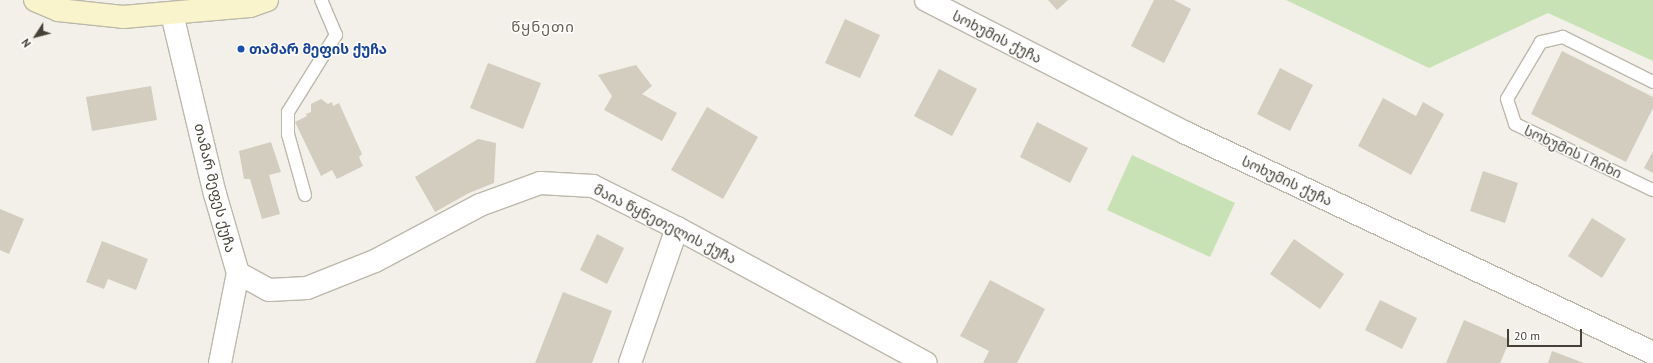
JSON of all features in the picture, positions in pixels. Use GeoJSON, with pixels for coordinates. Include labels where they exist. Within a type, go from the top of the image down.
{"type":"FeatureCollection","features":[{"type":"Feature","properties":{"kind":"main road"},"geometry":{"type":"LineString","coordinates":[[35,0],[58,10],[123,17],[172,14],[250,6],[267,0]]}},
{"type":"Feature","properties":{"kind":"street","name":"სოხუმის ქუჩა"},"geometry":{"type":"LineString","coordinates":[[926,0],[1186,133],[1653,353]]}},
{"type":"Feature","properties":{"kind":"street","name":"თამარ მეფეს ქუჩა"},"geometry":{"type":"LineString","coordinates":[[172,14],[215,194],[238,273],[220,363]]}},
{"type":"Feature","properties":{"kind":"street","name":"მაია წყნეთელის ქუჩა"},"geometry":{"type":"LineString","coordinates":[[238,273],[269,290],[307,288],[375,262],[480,205],[540,183],[593,186],[677,228],[926,363]]}},
{"type":"Feature","properties":{"kind":"street"},"geometry":{"type":"LineString","coordinates":[[630,363],[677,228]]}},
{"type":"Feature","properties":{"kind":"lane"},"geometry":{"type":"LineString","coordinates":[[305,195],[288,134],[288,112],[336,35],[321,0]]}},
{"type":"Feature","properties":{"kind":"lane","name":"სოხუმის I ჩიხი"},"geometry":{"type":"LineString","coordinates":[[1653,82],[1563,37],[1541,42],[1507,99],[1515,124],[1653,190]]}},
{"type":"Feature","properties":{"kind":"green space"},"geometry":{"type":"Polygon","coordinates":[[[1286,0],[1653,0],[1653,61],[1548,13],[1429,68],[1286,0]]]}},
{"type":"Feature","properties":{"kind":"green space"},"geometry":{"type":"Polygon","coordinates":[[[1132,155],[1235,203],[1210,257],[1107,210],[1132,155]]]}},
{"type":"Feature","properties":{"kind":"building"},"geometry":{"type":"Polygon","coordinates":[[[1048,0],[1068,0],[1057,10],[1048,0]]]}},
{"type":"Feature","properties":{"kind":"building"},"geometry":{"type":"Polygon","coordinates":[[[1154,0],[1174,0],[1191,9],[1164,63],[1131,46],[1154,0]]]}},
{"type":"Feature","properties":{"kind":"building"},"geometry":{"type":"Polygon","coordinates":[[[845,19],[880,35],[860,78],[825,63],[845,19]]]}},
{"type":"Feature","properties":{"kind":"building"},"geometry":{"type":"Polygon","coordinates":[[[1562,51],[1653,97],[1653,108],[1626,162],[1531,114],[1562,51]]]}},
{"type":"Feature","properties":{"kind":"building"},"geometry":{"type":"Polygon","coordinates":[[[488,63],[541,83],[523,129],[470,108],[488,63]]]}},
{"type":"Feature","properties":{"kind":"building"},"geometry":{"type":"Polygon","coordinates":[[[636,65],[652,86],[642,94],[677,113],[662,141],[604,110],[612,96],[598,75],[636,65]]]}},
{"type":"Feature","properties":{"kind":"building"},"geometry":{"type":"Polygon","coordinates":[[[1280,68],[1313,85],[1290,131],[1257,114],[1280,68]]]}},
{"type":"Feature","properties":{"kind":"building"},"geometry":{"type":"Polygon","coordinates":[[[939,69],[977,89],[952,136],[914,116],[939,69]]]}},
{"type":"Feature","properties":{"kind":"building"},"geometry":{"type":"Polygon","coordinates":[[[151,86],[157,120],[92,131],[86,97],[151,86]]]}},
{"type":"Feature","properties":{"kind":"building"},"geometry":{"type":"Polygon","coordinates":[[[1383,98],[1416,116],[1423,102],[1444,114],[1411,175],[1358,146],[1383,98]]]}},
{"type":"Feature","properties":{"kind":"building"},"geometry":{"type":"Polygon","coordinates":[[[321,99],[328,104],[332,102],[333,106],[339,103],[362,154],[359,157],[363,166],[337,179],[332,170],[321,176],[295,122],[307,116],[306,114],[311,112],[311,104],[321,99]]]}},
{"type":"Feature","properties":{"kind":"building"},"geometry":{"type":"Polygon","coordinates":[[[707,107],[758,137],[723,199],[671,170],[707,107]]]}},
{"type":"Feature","properties":{"kind":"building"},"geometry":{"type":"Polygon","coordinates":[[[1037,122],[1088,148],[1070,183],[1020,157],[1037,122]]]}},
{"type":"Feature","properties":{"kind":"building"},"geometry":{"type":"Polygon","coordinates":[[[478,139],[496,143],[494,183],[469,193],[435,212],[415,177],[478,139]]]}},
{"type":"Feature","properties":{"kind":"building"},"geometry":{"type":"Polygon","coordinates":[[[271,142],[281,172],[269,175],[280,214],[262,219],[250,179],[244,179],[239,151],[271,142]]]}},
{"type":"Feature","properties":{"kind":"building"},"geometry":{"type":"Polygon","coordinates":[[[1653,151],[1653,173],[1644,168],[1653,151]]]}},
{"type":"Feature","properties":{"kind":"building"},"geometry":{"type":"Polygon","coordinates":[[[1483,171],[1518,183],[1505,223],[1470,211],[1483,171]]]}},
{"type":"Feature","properties":{"kind":"building"},"geometry":{"type":"Polygon","coordinates":[[[0,209],[24,219],[9,254],[0,250],[0,209]]]}},
{"type":"Feature","properties":{"kind":"building"},"geometry":{"type":"Polygon","coordinates":[[[1592,218],[1626,239],[1602,278],[1568,256],[1592,218]]]}},
{"type":"Feature","properties":{"kind":"building"},"geometry":{"type":"Polygon","coordinates":[[[597,234],[624,248],[607,284],[580,270],[597,234]]]}},
{"type":"Feature","properties":{"kind":"building"},"geometry":{"type":"Polygon","coordinates":[[[1294,239],[1344,274],[1320,309],[1270,274],[1294,239]]]}},
{"type":"Feature","properties":{"kind":"building"},"geometry":{"type":"Polygon","coordinates":[[[102,241],[148,259],[136,290],[108,279],[104,289],[86,282],[102,241]]]}},
{"type":"Feature","properties":{"kind":"building"},"geometry":{"type":"Polygon","coordinates":[[[990,280],[1045,309],[1017,363],[983,363],[989,351],[960,336],[990,280]]]}},
{"type":"Feature","properties":{"kind":"building"},"geometry":{"type":"Polygon","coordinates":[[[563,292],[612,311],[592,363],[535,363],[563,292]]]}},
{"type":"Feature","properties":{"kind":"building"},"geometry":{"type":"Polygon","coordinates":[[[1380,300],[1417,318],[1402,349],[1365,330],[1380,300]]]}},
{"type":"Feature","properties":{"kind":"building"},"geometry":{"type":"Polygon","coordinates":[[[1464,320],[1510,340],[1500,363],[1446,363],[1464,320]]]}},
{"type":"Feature","properties":{"kind":"building"},"geometry":{"type":"Polygon","coordinates":[[[1552,351],[1584,363],[1548,363],[1552,351]]]}},
{"type":"Feature","properties":{"kind":"place","name":"თამარ მეფის ქუჩა"},"geometry":{"type":"Point","coordinates":[241,49]}},
{"type":"Feature","properties":{"kind":"district","name":"წყნეთი"},"geometry":{"type":"Point","coordinates":[543,27]}}]}
